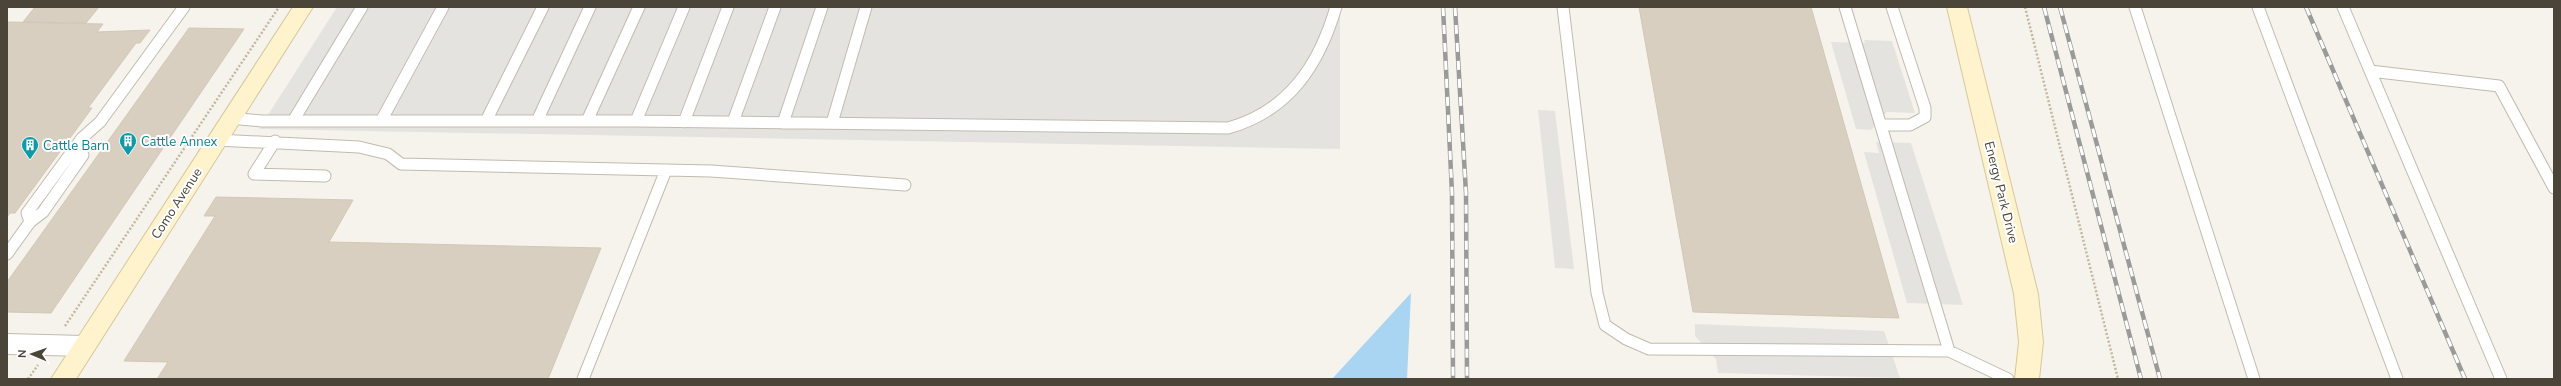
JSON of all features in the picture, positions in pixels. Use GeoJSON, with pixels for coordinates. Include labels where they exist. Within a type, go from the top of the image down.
{"type":"FeatureCollection","features":[{"type":"Feature","properties":{"kind":"main road","name":"Como Avenue"},"geometry":{"type":"LineString","coordinates":[[63,379],[303,7]]}},
{"type":"Feature","properties":{"kind":"main road","name":"Energy Park Drive"},"geometry":{"type":"LineString","coordinates":[[1957,7],[2026,294],[2031,342],[2027,379]]}},
{"type":"Feature","properties":{"kind":"street"},"geometry":{"type":"LineString","coordinates":[[7,344],[84,346]]}},
{"type":"Feature","properties":{"kind":"lane"},"geometry":{"type":"LineString","coordinates":[[30,222],[27,213],[82,138],[100,122],[184,7]]}},
{"type":"Feature","properties":{"kind":"lane"},"geometry":{"type":"LineString","coordinates":[[293,121],[362,7]]}},
{"type":"Feature","properties":{"kind":"lane"},"geometry":{"type":"LineString","coordinates":[[381,121],[443,7]]}},
{"type":"Feature","properties":{"kind":"lane"},"geometry":{"type":"LineString","coordinates":[[486,121],[543,7]]}},
{"type":"Feature","properties":{"kind":"lane"},"geometry":{"type":"LineString","coordinates":[[537,121],[590,7]]}},
{"type":"Feature","properties":{"kind":"lane"},"geometry":{"type":"LineString","coordinates":[[587,121],[639,7]]}},
{"type":"Feature","properties":{"kind":"lane"},"geometry":{"type":"LineString","coordinates":[[636,121],[684,7]]}},
{"type":"Feature","properties":{"kind":"lane"},"geometry":{"type":"LineString","coordinates":[[684,122],[728,7]]}},
{"type":"Feature","properties":{"kind":"lane"},"geometry":{"type":"LineString","coordinates":[[733,122],[775,7]]}},
{"type":"Feature","properties":{"kind":"lane"},"geometry":{"type":"LineString","coordinates":[[784,123],[822,7]]}},
{"type":"Feature","properties":{"kind":"lane"},"geometry":{"type":"LineString","coordinates":[[832,124],[866,7]]}},
{"type":"Feature","properties":{"kind":"lane"},"geometry":{"type":"LineString","coordinates":[[230,118],[293,121],[636,121],[832,124],[1239,126],[1265,114],[1296,84],[1324,44],[1336,7]]}},
{"type":"Feature","properties":{"kind":"lane"},"geometry":{"type":"LineString","coordinates":[[1563,7],[1597,293],[1605,325],[1626,339],[1649,348],[1949,351],[2008,379]]}},
{"type":"Feature","properties":{"kind":"lane"},"geometry":{"type":"LineString","coordinates":[[1845,7],[1949,351]]}},
{"type":"Feature","properties":{"kind":"lane"},"geometry":{"type":"LineString","coordinates":[[1881,125],[1912,126],[1925,117],[1925,108],[1892,7]]}},
{"type":"Feature","properties":{"kind":"lane"},"geometry":{"type":"LineString","coordinates":[[2135,7],[2254,379]]}},
{"type":"Feature","properties":{"kind":"lane"},"geometry":{"type":"LineString","coordinates":[[2258,7],[2397,379]]}},
{"type":"Feature","properties":{"kind":"lane"},"geometry":{"type":"LineString","coordinates":[[2343,7],[2501,379]]}},
{"type":"Feature","properties":{"kind":"lane"},"geometry":{"type":"LineString","coordinates":[[2370,71],[2499,86],[2554,188]]}},
{"type":"Feature","properties":{"kind":"lane"},"geometry":{"type":"LineString","coordinates":[[217,140],[275,141],[359,147],[388,154],[401,164],[666,170],[905,186]]}},
{"type":"Feature","properties":{"kind":"lane"},"geometry":{"type":"LineString","coordinates":[[275,141],[254,174],[325,176]]}},
{"type":"Feature","properties":{"kind":"lane"},"geometry":{"type":"LineString","coordinates":[[7,254],[30,222],[43,212],[83,155]]}},
{"type":"Feature","properties":{"kind":"lane"},"geometry":{"type":"LineString","coordinates":[[582,379],[666,170]]}},
{"type":"Feature","properties":{"kind":"path"},"geometry":{"type":"LineString","coordinates":[[28,379],[279,7]]}},
{"type":"Feature","properties":{"kind":"path"},"geometry":{"type":"LineString","coordinates":[[2025,7],[2118,379]]}},
{"type":"Feature","properties":{"kind":"shaded area"},"geometry":{"type":"Polygon","coordinates":[[[337,7],[1340,7],[1340,149],[259,129],[337,7]]]}},
{"type":"Feature","properties":{"kind":"shaded area"},"geometry":{"type":"Polygon","coordinates":[[[1864,40],[1892,41],[1915,113],[1887,112],[1871,130],[1856,129],[1831,42],[1865,43],[1864,40]]]}},
{"type":"Feature","properties":{"kind":"shaded area"},"geometry":{"type":"Polygon","coordinates":[[[1538,110],[1555,111],[1574,269],[1555,268],[1538,110]]]}},
{"type":"Feature","properties":{"kind":"shaded area"},"geometry":{"type":"Polygon","coordinates":[[[1876,142],[1911,143],[1963,305],[1907,303],[1864,152],[1879,153],[1876,142]]]}},
{"type":"Feature","properties":{"kind":"shaded area"},"geometry":{"type":"Polygon","coordinates":[[[1695,324],[1884,331],[1900,378],[1718,373],[1716,359],[1695,336],[1695,324]]]}},
{"type":"Feature","properties":{"kind":"water"},"geometry":{"type":"Polygon","coordinates":[[[1411,293],[1407,379],[1332,379],[1411,293]]]}},
{"type":"Feature","properties":{"kind":"building"},"geometry":{"type":"Polygon","coordinates":[[[35,7],[99,7],[86,23],[23,22],[35,7]]]}},
{"type":"Feature","properties":{"kind":"building"},"geometry":{"type":"Polygon","coordinates":[[[1639,7],[1811,7],[1899,318],[1693,312],[1639,7]]]}},
{"type":"Feature","properties":{"kind":"building","name":"Cattle Barn"},"geometry":{"type":"Polygon","coordinates":[[[7,22],[103,24],[97,32],[150,30],[140,43],[136,43],[88,108],[92,108],[15,213],[10,213],[7,217],[7,22]]]}},
{"type":"Feature","properties":{"kind":"building","name":"Cattle Annex"},"geometry":{"type":"Polygon","coordinates":[[[189,28],[244,29],[51,313],[7,312],[7,282],[189,28]]]}},
{"type":"Feature","properties":{"kind":"building"},"geometry":{"type":"Polygon","coordinates":[[[216,197],[353,200],[329,242],[601,248],[548,379],[157,379],[168,362],[124,361],[215,216],[204,216],[216,197]]]}},
{"type":"Feature","properties":{"kind":"railway"},"geometry":{"type":"LineString","coordinates":[[1443,7],[1452,193],[1453,379]]}},
{"type":"Feature","properties":{"kind":"railway"},"geometry":{"type":"LineString","coordinates":[[1455,7],[1466,193],[1467,379]]}},
{"type":"Feature","properties":{"kind":"railway"},"geometry":{"type":"LineString","coordinates":[[2044,7],[2141,379]]}},
{"type":"Feature","properties":{"kind":"railway"},"geometry":{"type":"LineString","coordinates":[[2060,7],[2160,379]]}},
{"type":"Feature","properties":{"kind":"railway"},"geometry":{"type":"LineString","coordinates":[[2306,7],[2465,379]]}},
{"type":"Feature","properties":{"kind":"place","name":"Cattle Annex"},"geometry":{"type":"Point","coordinates":[128,156]}},
{"type":"Feature","properties":{"kind":"place","name":"Cattle Barn"},"geometry":{"type":"Point","coordinates":[30,160]}}]}
